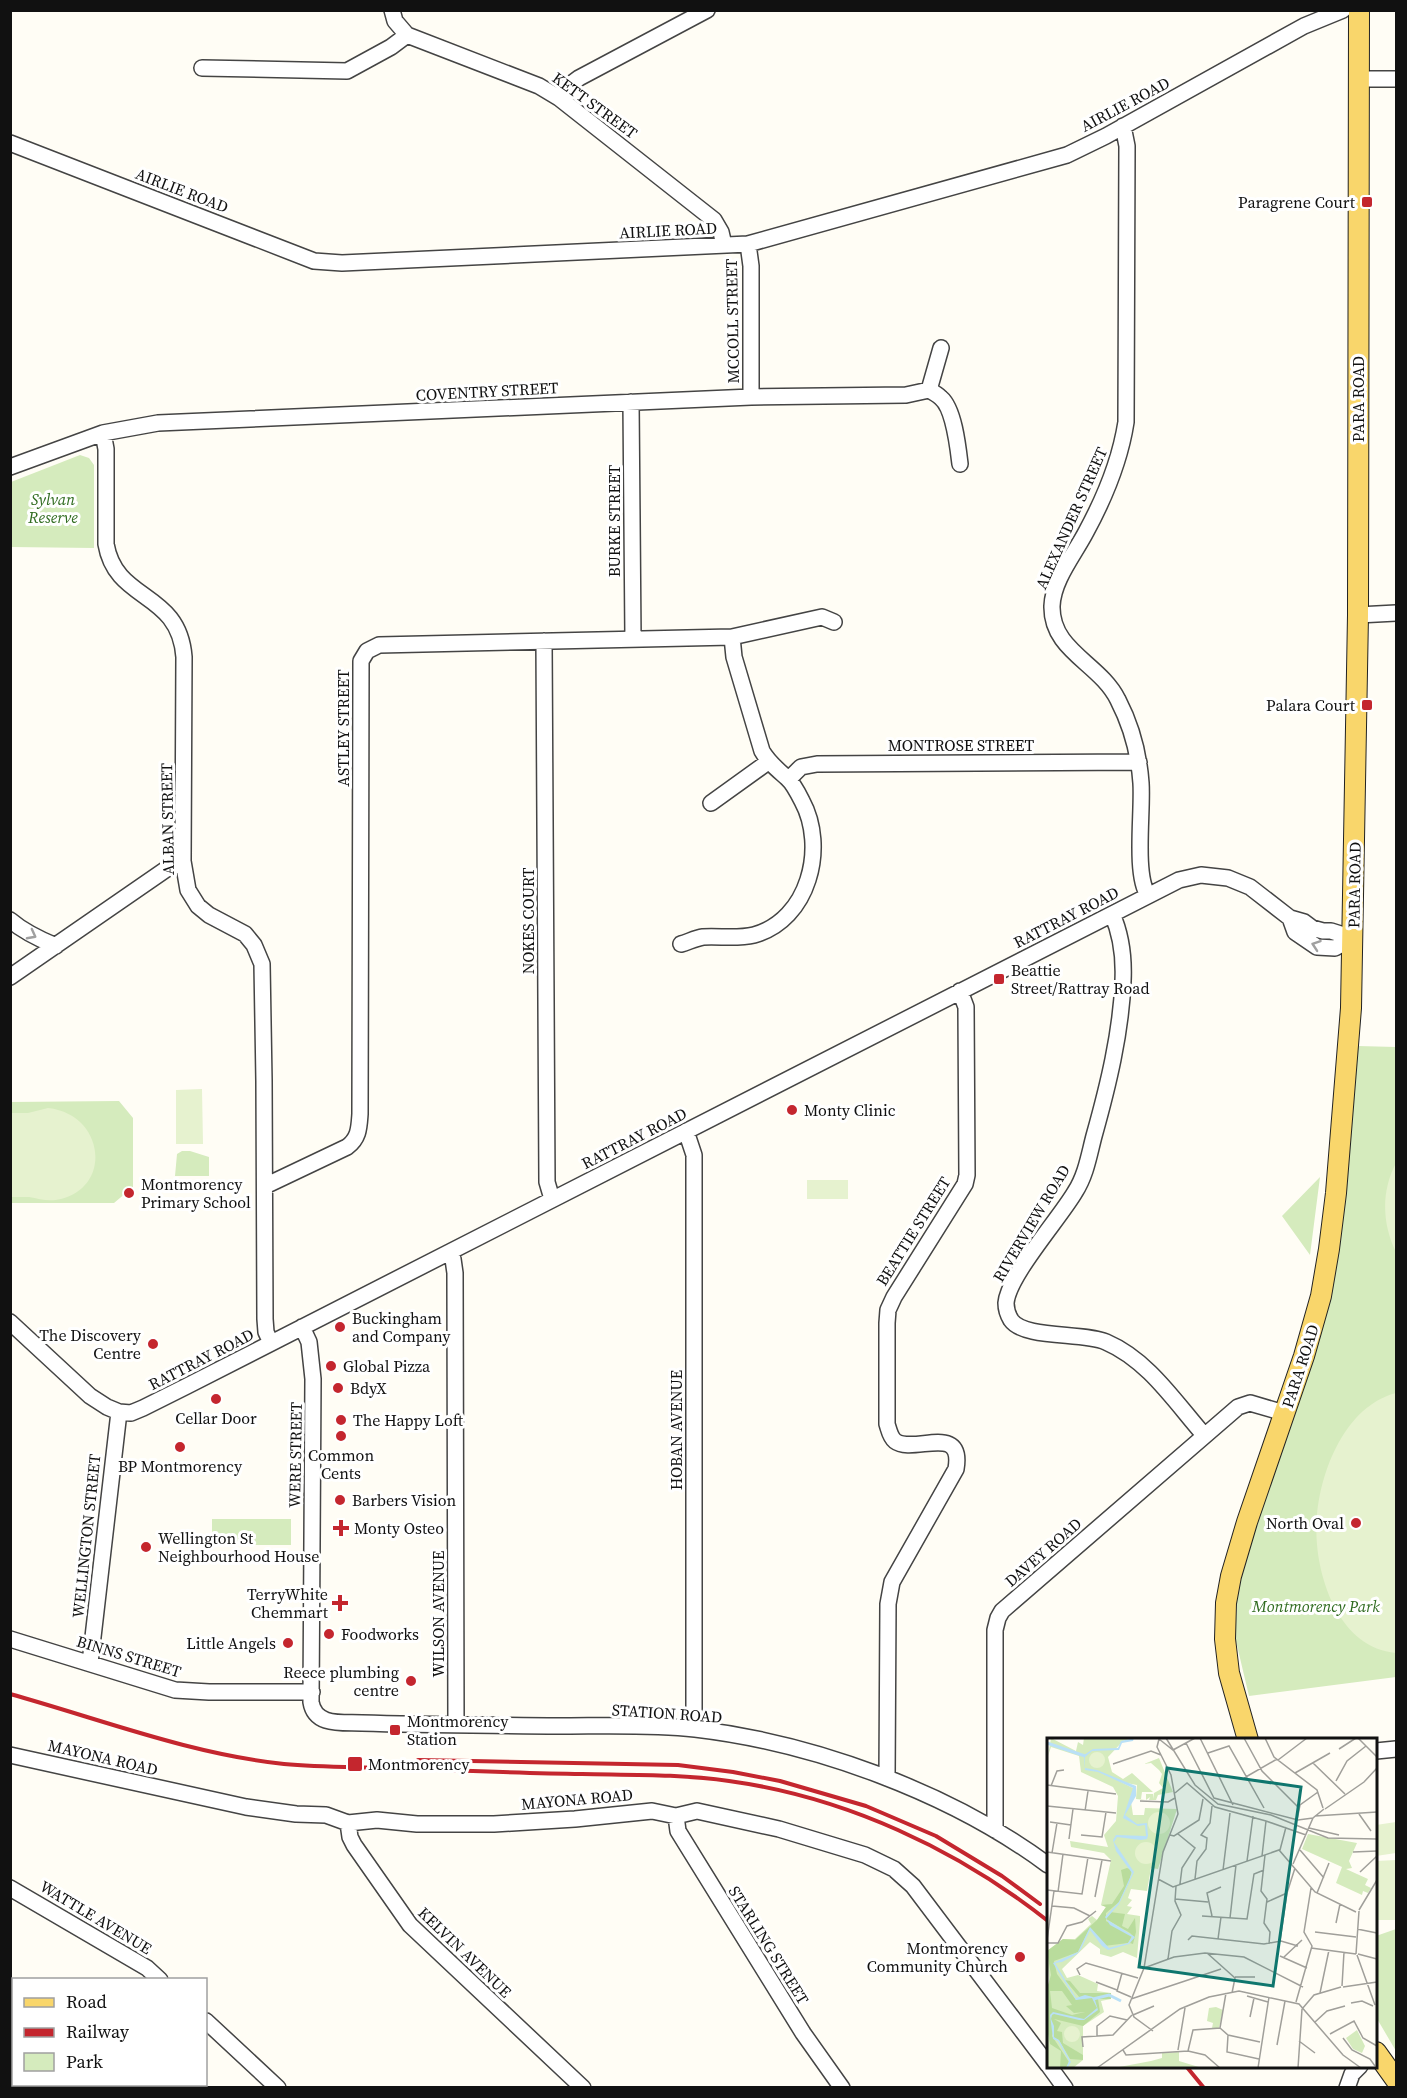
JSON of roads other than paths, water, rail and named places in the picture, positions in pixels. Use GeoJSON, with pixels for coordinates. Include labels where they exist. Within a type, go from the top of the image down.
{"type":"FeatureCollection","features":[{"type":"Feature","properties":{"kind":"main road","name":"PARA ROAD"},"geometry":{"type":"LineString","coordinates":[[1247,1738],[1229,1674],[1225,1639],[1226,1603],[1231,1576],[1247,1522],[1317,1311],[1329,1249],[1341,1145],[1350,1008],[1358,615],[1359,10]]}},
{"type":"Feature","properties":{"kind":"main road"},"geometry":{"type":"LineString","coordinates":[[1377,2054],[1396,2080]]}},
{"type":"Feature","properties":{"kind":"street"},"geometry":{"type":"LineString","coordinates":[[202,68],[346,71],[391,47],[407,35],[395,21],[392,10]]}},
{"type":"Feature","properties":{"kind":"street"},"geometry":{"type":"LineString","coordinates":[[559,98],[567,87],[579,78],[707,10]]}},
{"type":"Feature","properties":{"kind":"street","name":"AIRLIE ROAD"},"geometry":{"type":"LineString","coordinates":[[1304,26],[1325,10]]}},
{"type":"Feature","properties":{"kind":"street","name":"AIRLIE ROAD"},"geometry":{"type":"LineString","coordinates":[[10,143],[314,261],[342,262],[748,244],[1067,155],[1304,26],[1343,10]]}},
{"type":"Feature","properties":{"kind":"street","name":"KETT STREET"},"geometry":{"type":"LineString","coordinates":[[407,35],[538,86],[559,98],[714,220],[722,232],[724,245]]}},
{"type":"Feature","properties":{"kind":"street"},"geometry":{"type":"LineString","coordinates":[[1359,79],[1396,79]]}},
{"type":"Feature","properties":{"kind":"street","name":"ALEXANDER STREET"},"geometry":{"type":"LineString","coordinates":[[1123,126],[1127,146],[1128,224],[1125,433],[1113,475],[1087,530],[1059,580],[1052,605],[1059,636],[1104,678],[1118,699],[1133,739],[1141,783],[1141,880],[1148,895]]}},
{"type":"Feature","properties":{"kind":"street","name":"MCCOLL STREET"},"geometry":{"type":"LineString","coordinates":[[748,244],[751,266],[751,397]]}},
{"type":"Feature","properties":{"kind":"street"},"geometry":{"type":"LineString","coordinates":[[941,348],[929,390],[943,398],[948,408],[958,443],[960,464]]}},
{"type":"Feature","properties":{"kind":"street","name":"COVENTRY STREET"},"geometry":{"type":"LineString","coordinates":[[10,467],[103,433],[158,423],[751,397],[893,395],[929,390]]}},
{"type":"Feature","properties":{"kind":"street","name":"BURKE STREET"},"geometry":{"type":"LineString","coordinates":[[631,402],[633,639]]}},
{"type":"Feature","properties":{"kind":"street","name":"ALBAN STREET"},"geometry":{"type":"LineString","coordinates":[[103,433],[106,449],[105,544],[109,558],[124,580],[166,611],[176,624],[182,638],[184,657],[183,861],[188,890],[198,906],[209,915],[245,934],[254,945],[262,964],[265,1319],[267,1336],[271,1343]]}},
{"type":"Feature","properties":{"kind":"street"},"geometry":{"type":"LineString","coordinates":[[1358,615],[1396,613]]}},
{"type":"Feature","properties":{"kind":"street","name":"ASTLEY STREET"},"geometry":{"type":"LineString","coordinates":[[265,1186],[347,1147],[354,1142],[358,1134],[360,1114],[361,661],[363,655],[379,645],[732,637],[822,617],[834,622]]}},
{"type":"Feature","properties":{"kind":"street"},"geometry":{"type":"LineString","coordinates":[[681,944],[701,937],[741,937],[763,931],[789,914],[808,884],[812,867],[811,825],[802,801],[789,779],[768,762],[762,751],[734,657],[732,637]]}},
{"type":"Feature","properties":{"kind":"street","name":"NOKES COURT"},"geometry":{"type":"LineString","coordinates":[[544,641],[547,1182],[552,1199]]}},
{"type":"Feature","properties":{"kind":"street"},"geometry":{"type":"LineString","coordinates":[[711,803],[768,762]]}},
{"type":"Feature","properties":{"kind":"street","name":"MONTROSE STREET"},"geometry":{"type":"LineString","coordinates":[[789,779],[801,767],[817,764],[1139,762]]}},
{"type":"Feature","properties":{"kind":"street"},"geometry":{"type":"LineString","coordinates":[[10,977],[165,870],[183,861]]}},
{"type":"Feature","properties":{"kind":"street","name":"RATTRAY ROAD"},"geometry":{"type":"LineString","coordinates":[[119,1412],[130,1413],[143,1408],[1179,880],[1201,875],[1228,878],[1250,887],[1290,918],[1295,932],[1317,947],[1335,948],[1353,938]]}},
{"type":"Feature","properties":{"kind":"street","name":"RIVERVIEW ROAD"},"geometry":{"type":"LineString","coordinates":[[1112,914],[1118,928],[1123,979],[1107,1091],[1081,1182],[1023,1267],[1009,1293],[1006,1303],[1007,1311],[1012,1321],[1029,1331],[1096,1338],[1116,1348],[1143,1366],[1204,1435]]}},
{"type":"Feature","properties":{"kind":"street"},"geometry":{"type":"LineString","coordinates":[[10,920],[35,937],[56,946]]}},
{"type":"Feature","properties":{"kind":"street","name":"BEATTIE STREET"},"geometry":{"type":"LineString","coordinates":[[887,1777],[888,1604],[892,1582],[956,1469],[957,1461],[956,1454],[948,1444],[934,1442],[905,1446],[891,1436],[887,1424],[888,1317],[894,1297],[965,1184],[967,1175],[966,1007],[960,991]]}},
{"type":"Feature","properties":{"kind":"street","name":"HOBAN AVENUE"},"geometry":{"type":"LineString","coordinates":[[686,1131],[694,1155],[694,1729]]}},
{"type":"Feature","properties":{"kind":"street","name":"WILSON AVENUE"},"geometry":{"type":"LineString","coordinates":[[450,1252],[454,1261],[455,1282],[456,1725]]}},
{"type":"Feature","properties":{"kind":"street"},"geometry":{"type":"LineString","coordinates":[[10,1322],[90,1396],[119,1412]]}},
{"type":"Feature","properties":{"kind":"street","name":"WERE STREET"},"geometry":{"type":"LineString","coordinates":[[302,1327],[309,1342],[313,1379],[312,1692]]}},
{"type":"Feature","properties":{"kind":"street","name":"DAVEY ROAD"},"geometry":{"type":"LineString","coordinates":[[995,1830],[995,1630],[1002,1611],[1238,1407],[1245,1403],[1255,1404],[1284,1413]]}},
{"type":"Feature","properties":{"kind":"street","name":"WELLINGTON STREET"},"geometry":{"type":"LineString","coordinates":[[90,1663],[119,1412]]}},
{"type":"Feature","properties":{"kind":"street","name":"BINNS STREET"},"geometry":{"type":"LineString","coordinates":[[10,1639],[175,1690],[312,1692]]}},
{"type":"Feature","properties":{"kind":"street","name":"STATION ROAD"},"geometry":{"type":"LineString","coordinates":[[312,1692],[313,1711],[327,1722],[694,1729],[783,1747],[887,1777],[995,1830],[1047,1864]]}},
{"type":"Feature","properties":{"kind":"street"},"geometry":{"type":"LineString","coordinates":[[1377,1751],[1396,1749]]}},
{"type":"Feature","properties":{"kind":"street","name":"MAYONA ROAD"},"geometry":{"type":"LineString","coordinates":[[10,1755],[235,1804],[296,1814],[326,1815],[348,1823],[377,1820],[417,1824],[494,1824],[652,1811],[676,1816],[697,1811],[779,1829],[865,1856],[894,1869],[914,1886],[1047,2063]]}},
{"type":"Feature","properties":{"kind":"street","name":"STARLING STREET"},"geometry":{"type":"LineString","coordinates":[[676,1816],[676,1824],[684,1841],[802,2033],[843,2088]]}},
{"type":"Feature","properties":{"kind":"street","name":"KELVIN AVENUE"},"geometry":{"type":"LineString","coordinates":[[348,1823],[354,1845],[410,1925],[583,2088]]}},
{"type":"Feature","properties":{"kind":"street","name":"WATTLE AVENUE"},"geometry":{"type":"LineString","coordinates":[[10,1888],[147,1968],[158,1978]]}},
{"type":"Feature","properties":{"kind":"street"},"geometry":{"type":"LineString","coordinates":[[207,2022],[278,2088]]}},
{"type":"Feature","properties":{"kind":"street","name":"MAYONA ROAD"},"geometry":{"type":"LineString","coordinates":[[1050,2068],[1065,2088]]}},
{"type":"Feature","properties":{"kind":"street"},"geometry":{"type":"LineString","coordinates":[[1347,2088],[1352,2074],[1359,2068]]}},
{"type":"Feature","properties":{"kind":"railway"},"geometry":{"type":"LineString","coordinates":[[10,1694],[180,1744],[284,1764],[674,1776],[729,1781],[772,1789],[857,1813],[938,1849],[1013,1895],[1047,1920]]}},
{"type":"Feature","properties":{"kind":"railway"},"geometry":{"type":"LineString","coordinates":[[418,1760],[678,1765],[780,1781],[866,1806],[936,1836],[1002,1876],[1040,1904]]}},
{"type":"Feature","properties":{"kind":"railway"},"geometry":{"type":"LineString","coordinates":[[1188,2068],[1204,2088]]}},
{"type":"Feature","properties":{"kind":"place","name":"Paragrene Court"},"geometry":{"type":"Point","coordinates":[1367,202]}},
{"type":"Feature","properties":{"kind":"place","name":"Palara Court"},"geometry":{"type":"Point","coordinates":[1367,705]}},
{"type":"Feature","properties":{"kind":"place","name":"Beattie Street/Rattray Road"},"geometry":{"type":"Point","coordinates":[999,979]}},
{"type":"Feature","properties":{"kind":"place","name":"Monty Clinic"},"geometry":{"type":"Point","coordinates":[792,1110]}},
{"type":"Feature","properties":{"kind":"place","name":"Montmorency Primary School"},"geometry":{"type":"Point","coordinates":[129,1193]}},
{"type":"Feature","properties":{"kind":"place","name":"Buckingham and Company"},"geometry":{"type":"Point","coordinates":[340,1327]}},
{"type":"Feature","properties":{"kind":"place","name":"The Discovery Centre"},"geometry":{"type":"Point","coordinates":[153,1344]}},
{"type":"Feature","properties":{"kind":"place","name":"Global Pizza"},"geometry":{"type":"Point","coordinates":[331,1366]}},
{"type":"Feature","properties":{"kind":"place","name":"BdyX"},"geometry":{"type":"Point","coordinates":[338,1388]}},
{"type":"Feature","properties":{"kind":"place","name":"Cellar Door"},"geometry":{"type":"Point","coordinates":[216,1399]}},
{"type":"Feature","properties":{"kind":"place","name":"The Happy Loft"},"geometry":{"type":"Point","coordinates":[341,1420]}},
{"type":"Feature","properties":{"kind":"place","name":"Common Cents"},"geometry":{"type":"Point","coordinates":[341,1436]}},
{"type":"Feature","properties":{"kind":"place","name":"BP Montmorency"},"geometry":{"type":"Point","coordinates":[180,1447]}},
{"type":"Feature","properties":{"kind":"place","name":"Barbers Vision"},"geometry":{"type":"Point","coordinates":[340,1500]}},
{"type":"Feature","properties":{"kind":"place","name":"North Oval"},"geometry":{"type":"Point","coordinates":[1356,1523]}},
{"type":"Feature","properties":{"kind":"place","name":"Monty Osteo"},"geometry":{"type":"Point","coordinates":[341,1528]}},
{"type":"Feature","properties":{"kind":"place","name":"Wellington St Neighbourhood House"},"geometry":{"type":"Point","coordinates":[146,1547]}},
{"type":"Feature","properties":{"kind":"place","name":"TerryWhite Chemmart"},"geometry":{"type":"Point","coordinates":[340,1603]}},
{"type":"Feature","properties":{"kind":"place","name":"Foodworks"},"geometry":{"type":"Point","coordinates":[329,1634]}},
{"type":"Feature","properties":{"kind":"place","name":"Little Angels"},"geometry":{"type":"Point","coordinates":[288,1643]}},
{"type":"Feature","properties":{"kind":"place","name":"Reece plumbing centre"},"geometry":{"type":"Point","coordinates":[411,1681]}},
{"type":"Feature","properties":{"kind":"place","name":"Montmorency Station"},"geometry":{"type":"Point","coordinates":[395,1730]}},
{"type":"Feature","properties":{"kind":"place","name":"Montmorency"},"geometry":{"type":"Point","coordinates":[355,1764]}},
{"type":"Feature","properties":{"kind":"place","name":"Montmorency Community Church"},"geometry":{"type":"Point","coordinates":[1020,1957]}},
{"type":"Feature","properties":{"kind":"park label","name":"Sylvan Reserve"},"geometry":{"type":"Point","coordinates":[53,508]}},
{"type":"Feature","properties":{"kind":"park label","name":"Montmorency Park"},"geometry":{"type":"Point","coordinates":[1316,1606]}}]}
